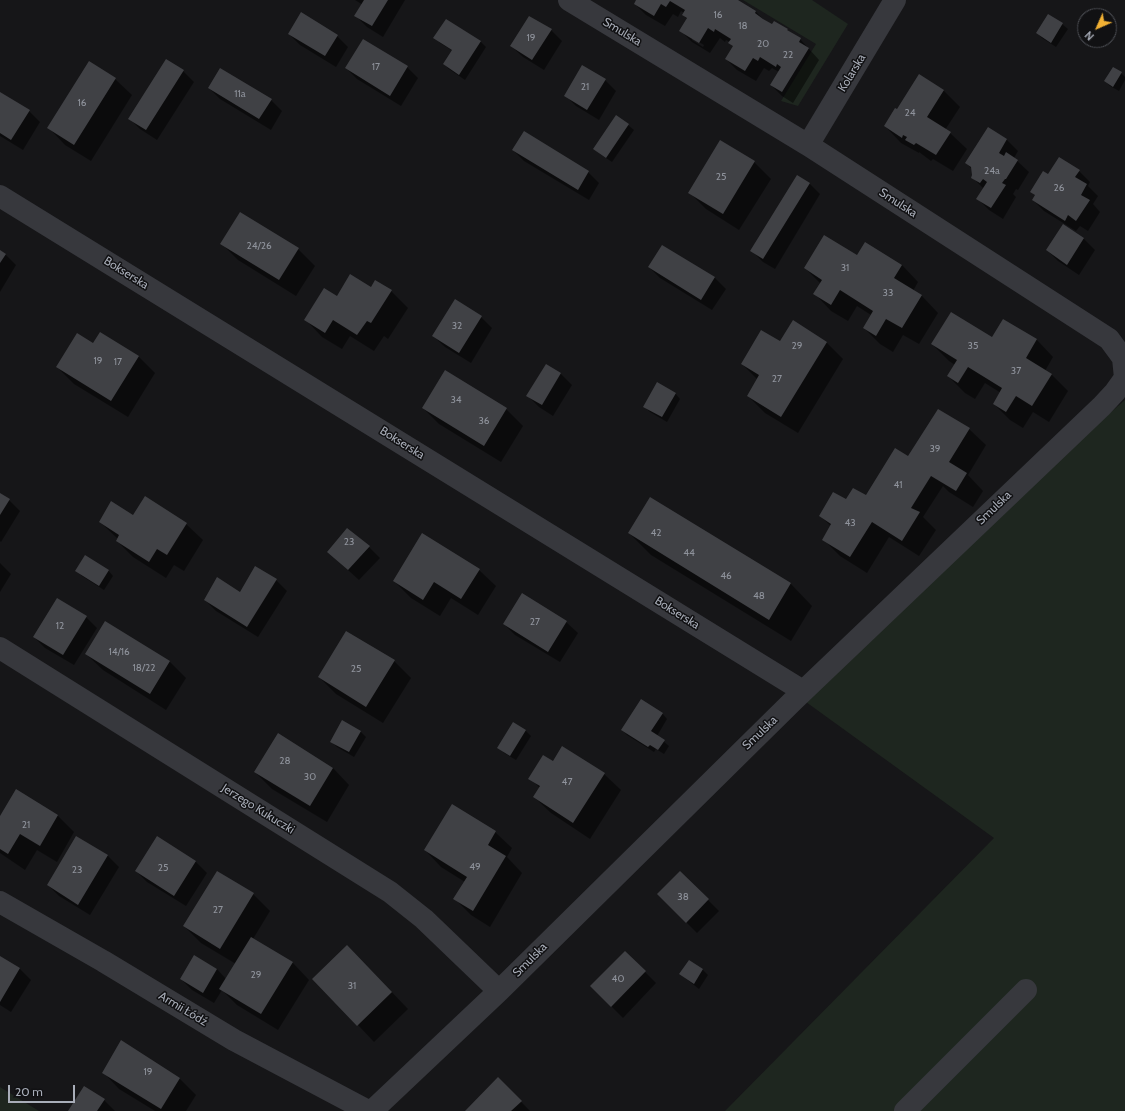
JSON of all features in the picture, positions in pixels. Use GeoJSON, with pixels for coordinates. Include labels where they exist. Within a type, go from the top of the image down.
{"type":"FeatureCollection","features":[{"type":"Feature","properties":{"kind":"street","name":"Kolarska"},"geometry":{"type":"LineString","coordinates":[[808,145],[895,0]]}},
{"type":"Feature","properties":{"kind":"street","name":"Smulska"},"geometry":{"type":"LineString","coordinates":[[372,1111],[499,991],[803,691],[1102,406],[1125,378],[1123,358],[1109,338],[808,145],[573,1]]}},
{"type":"Feature","properties":{"kind":"street","name":"Bokserska"},"geometry":{"type":"LineString","coordinates":[[0,196],[803,691]]}},
{"type":"Feature","properties":{"kind":"street","name":"Jerzego Kukuczki"},"geometry":{"type":"LineString","coordinates":[[0,648],[390,892],[424,919],[499,991]]}},
{"type":"Feature","properties":{"kind":"street","name":"Armii Łódź"},"geometry":{"type":"LineString","coordinates":[[0,902],[103,961],[234,1040],[368,1111]]}},
{"type":"Feature","properties":{"kind":"street"},"geometry":{"type":"LineString","coordinates":[[905,1111],[1026,990]]}},
{"type":"Feature","properties":{"kind":"shaded area"},"geometry":{"type":"Polygon","coordinates":[[[743,0],[812,0],[848,24],[798,106],[781,101],[816,44],[743,0]]]}},
{"type":"Feature","properties":{"kind":"shaded area"},"geometry":{"type":"Polygon","coordinates":[[[1125,400],[1125,1111],[725,1111],[994,838],[806,702],[1046,468],[1125,400]]]}},
{"type":"Feature","properties":{"kind":"shaded area"},"geometry":{"type":"Polygon","coordinates":[[[0,1087],[39,1111],[0,1111],[0,1087]]]}},
{"type":"Feature","properties":{"kind":"building"},"geometry":{"type":"Polygon","coordinates":[[[364,0],[388,0],[372,26],[354,16],[364,0]]]}},
{"type":"Feature","properties":{"kind":"building"},"geometry":{"type":"Polygon","coordinates":[[[636,0],[738,0],[756,11],[755,13],[763,19],[772,24],[774,21],[788,29],[787,30],[801,38],[799,42],[809,48],[782,92],[770,85],[781,67],[777,64],[776,67],[760,57],[758,61],[753,58],[745,71],[725,59],[733,46],[728,43],[731,39],[715,29],[714,32],[708,28],[699,43],[679,31],[687,18],[682,15],[685,10],[670,1],[666,7],[661,4],[654,16],[634,4],[636,0]]]}},
{"type":"Feature","properties":{"kind":"building"},"geometry":{"type":"Polygon","coordinates":[[[301,12],[338,35],[325,56],[288,34],[301,12]]]}},
{"type":"Feature","properties":{"kind":"building"},"geometry":{"type":"Polygon","coordinates":[[[1048,14],[1063,23],[1051,43],[1036,33],[1048,14]]]}},
{"type":"Feature","properties":{"kind":"building"},"geometry":{"type":"Polygon","coordinates":[[[529,16],[552,29],[532,60],[510,46],[529,16]]]}},
{"type":"Feature","properties":{"kind":"building"},"geometry":{"type":"Polygon","coordinates":[[[446,19],[481,41],[459,75],[443,64],[452,50],[433,38],[446,19]]]}},
{"type":"Feature","properties":{"kind":"building"},"geometry":{"type":"Polygon","coordinates":[[[363,39],[408,66],[390,96],[345,68],[363,39]]]}},
{"type":"Feature","properties":{"kind":"building"},"geometry":{"type":"Polygon","coordinates":[[[166,59],[184,70],[146,130],[128,119],[166,59]]]}},
{"type":"Feature","properties":{"kind":"building"},"geometry":{"type":"Polygon","coordinates":[[[89,61],[116,78],[74,145],[47,128],[89,61]]]}},
{"type":"Feature","properties":{"kind":"building"},"geometry":{"type":"Polygon","coordinates":[[[582,65],[606,79],[587,110],[564,96],[582,65]]]}},
{"type":"Feature","properties":{"kind":"building"},"geometry":{"type":"Polygon","coordinates":[[[1113,67],[1122,72],[1113,87],[1104,81],[1113,67]]]}},
{"type":"Feature","properties":{"kind":"building"},"geometry":{"type":"Polygon","coordinates":[[[220,68],[272,99],[259,119],[208,88],[220,68]]]}},
{"type":"Feature","properties":{"kind":"building"},"geometry":{"type":"Polygon","coordinates":[[[919,74],[944,90],[927,117],[951,132],[936,155],[916,143],[914,145],[905,140],[907,137],[903,135],[902,138],[884,126],[895,108],[897,109],[919,74]]]}},
{"type":"Feature","properties":{"kind":"building"},"geometry":{"type":"Polygon","coordinates":[[[0,92],[30,110],[11,140],[0,133],[0,92]]]}},
{"type":"Feature","properties":{"kind":"building"},"geometry":{"type":"Polygon","coordinates":[[[616,115],[629,124],[606,158],[593,149],[616,115]]]}},
{"type":"Feature","properties":{"kind":"building"},"geometry":{"type":"Polygon","coordinates":[[[988,127],[1007,139],[999,153],[1004,156],[1006,152],[1018,160],[1002,183],[1006,185],[991,208],[976,199],[987,182],[983,179],[980,183],[971,178],[971,167],[965,163],[988,127]]]}},
{"type":"Feature","properties":{"kind":"building"},"geometry":{"type":"Polygon","coordinates":[[[524,131],[589,171],[578,190],[512,150],[524,131]]]}},
{"type":"Feature","properties":{"kind":"building"},"geometry":{"type":"Polygon","coordinates":[[[720,140],[755,161],[723,214],[688,193],[720,140]]]}},
{"type":"Feature","properties":{"kind":"building"},"geometry":{"type":"Polygon","coordinates":[[[1059,157],[1080,170],[1075,177],[1087,184],[1081,195],[1090,200],[1076,221],[1068,215],[1065,221],[1032,200],[1035,195],[1030,192],[1043,171],[1048,174],[1059,157]]]}},
{"type":"Feature","properties":{"kind":"building"},"geometry":{"type":"Polygon","coordinates":[[[797,175],[810,183],[763,259],[750,251],[797,175]]]}},
{"type":"Feature","properties":{"kind":"building"},"geometry":{"type":"Polygon","coordinates":[[[240,212],[299,248],[279,280],[220,244],[240,212]]]}},
{"type":"Feature","properties":{"kind":"building"},"geometry":{"type":"Polygon","coordinates":[[[1063,224],[1084,238],[1067,265],[1046,250],[1063,224]]]}},
{"type":"Feature","properties":{"kind":"building"},"geometry":{"type":"Polygon","coordinates":[[[824,235],[857,255],[865,242],[902,265],[894,278],[922,295],[902,328],[886,319],[876,336],[863,328],[873,311],[840,290],[831,305],[813,294],[822,280],[804,268],[824,235]]]}},
{"type":"Feature","properties":{"kind":"building"},"geometry":{"type":"Polygon","coordinates":[[[662,245],[715,277],[701,300],[648,267],[662,245]]]}},
{"type":"Feature","properties":{"kind":"building"},"geometry":{"type":"Polygon","coordinates":[[[0,250],[6,254],[0,263],[0,250]]]}},
{"type":"Feature","properties":{"kind":"building"},"geometry":{"type":"Polygon","coordinates":[[[350,274],[371,287],[375,280],[392,290],[371,323],[367,321],[357,335],[333,320],[325,333],[304,320],[324,288],[337,296],[350,274]]]}},
{"type":"Feature","properties":{"kind":"building"},"geometry":{"type":"Polygon","coordinates":[[[455,299],[482,316],[459,353],[432,336],[455,299]]]}},
{"type":"Feature","properties":{"kind":"building"},"geometry":{"type":"Polygon","coordinates":[[[951,312],[992,337],[1003,319],[1037,339],[1026,358],[1052,374],[1032,406],[1016,396],[1006,412],[993,404],[1002,388],[968,367],[958,383],[947,376],[957,360],[931,344],[951,312]]]}},
{"type":"Feature","properties":{"kind":"building"},"geometry":{"type":"Polygon","coordinates":[[[793,320],[827,342],[781,417],[747,396],[759,375],[741,364],[761,330],[780,341],[793,320]]]}},
{"type":"Feature","properties":{"kind":"building"},"geometry":{"type":"Polygon","coordinates":[[[100,332],[139,356],[111,401],[56,367],[77,333],[93,343],[100,332]]]}},
{"type":"Feature","properties":{"kind":"building"},"geometry":{"type":"Polygon","coordinates":[[[546,364],[561,373],[542,405],[526,396],[546,364]]]}},
{"type":"Feature","properties":{"kind":"building"},"geometry":{"type":"Polygon","coordinates":[[[445,370],[507,408],[484,446],[422,408],[445,370]]]}},
{"type":"Feature","properties":{"kind":"building"},"geometry":{"type":"Polygon","coordinates":[[[657,382],[676,393],[662,417],[643,407],[657,382]]]}},
{"type":"Feature","properties":{"kind":"building"},"geometry":{"type":"Polygon","coordinates":[[[938,409],[970,428],[949,462],[967,473],[956,491],[931,476],[911,508],[920,512],[902,541],[872,522],[850,557],[822,540],[831,524],[819,516],[833,492],[846,499],[853,488],[866,495],[895,448],[908,456],[938,409]]]}},
{"type":"Feature","properties":{"kind":"building"},"geometry":{"type":"Polygon","coordinates":[[[0,493],[10,499],[0,515],[0,493]]]}},
{"type":"Feature","properties":{"kind":"building"},"geometry":{"type":"Polygon","coordinates":[[[145,496],[187,523],[167,555],[157,549],[149,562],[116,541],[119,535],[99,522],[111,501],[133,515],[145,496]]]}},
{"type":"Feature","properties":{"kind":"building"},"geometry":{"type":"Polygon","coordinates":[[[650,497],[791,583],[769,620],[628,533],[650,497]]]}},
{"type":"Feature","properties":{"kind":"building"},"geometry":{"type":"Polygon","coordinates":[[[347,528],[370,546],[348,570],[327,552],[347,528]]]}},
{"type":"Feature","properties":{"kind":"building"},"geometry":{"type":"Polygon","coordinates":[[[422,533],[480,569],[461,599],[434,582],[423,600],[393,581],[422,533]]]}},
{"type":"Feature","properties":{"kind":"building"},"geometry":{"type":"Polygon","coordinates":[[[85,555],[109,570],[99,586],[75,571],[85,555]]]}},
{"type":"Feature","properties":{"kind":"building"},"geometry":{"type":"Polygon","coordinates":[[[255,566],[277,579],[247,627],[204,600],[217,577],[240,592],[255,566]]]}},
{"type":"Feature","properties":{"kind":"building"},"geometry":{"type":"Polygon","coordinates":[[[522,593],[567,621],[548,652],[503,624],[522,593]]]}},
{"type":"Feature","properties":{"kind":"building"},"geometry":{"type":"Polygon","coordinates":[[[57,598],[87,616],[63,655],[33,637],[57,598]]]}},
{"type":"Feature","properties":{"kind":"building"},"geometry":{"type":"Polygon","coordinates":[[[105,621],[170,661],[150,694],[85,654],[105,621]]]}},
{"type":"Feature","properties":{"kind":"building"},"geometry":{"type":"Polygon","coordinates":[[[346,631],[395,660],[366,707],[318,677],[346,631]]]}},
{"type":"Feature","properties":{"kind":"building"},"geometry":{"type":"Polygon","coordinates":[[[641,699],[663,713],[651,731],[665,740],[658,750],[650,745],[648,747],[621,730],[641,699]]]}},
{"type":"Feature","properties":{"kind":"building"},"geometry":{"type":"Polygon","coordinates":[[[342,720],[361,731],[349,752],[330,742],[342,720]]]}},
{"type":"Feature","properties":{"kind":"building"},"geometry":{"type":"Polygon","coordinates":[[[513,722],[526,730],[510,756],[497,748],[513,722]]]}},
{"type":"Feature","properties":{"kind":"building"},"geometry":{"type":"Polygon","coordinates":[[[278,733],[333,768],[310,806],[254,772],[278,733]]]}},
{"type":"Feature","properties":{"kind":"building"},"geometry":{"type":"Polygon","coordinates":[[[562,746],[605,773],[573,823],[533,797],[540,786],[528,779],[543,755],[553,761],[562,746]]]}},
{"type":"Feature","properties":{"kind":"building"},"geometry":{"type":"Polygon","coordinates":[[[16,789],[58,815],[40,846],[20,834],[8,854],[0,849],[0,816],[16,789]]]}},
{"type":"Feature","properties":{"kind":"building"},"geometry":{"type":"Polygon","coordinates":[[[452,804],[496,831],[488,845],[506,856],[473,911],[453,899],[467,877],[424,850],[452,804]]]}},
{"type":"Feature","properties":{"kind":"building"},"geometry":{"type":"Polygon","coordinates":[[[76,836],[108,855],[78,905],[47,885],[76,836]]]}},
{"type":"Feature","properties":{"kind":"building"},"geometry":{"type":"Polygon","coordinates":[[[157,836],[196,861],[174,896],[135,871],[157,836]]]}},
{"type":"Feature","properties":{"kind":"building"},"geometry":{"type":"Polygon","coordinates":[[[217,871],[254,893],[220,949],[183,926],[217,871]]]}},
{"type":"Feature","properties":{"kind":"building"},"geometry":{"type":"Polygon","coordinates":[[[680,871],[709,899],[686,923],[657,894],[680,871]]]}},
{"type":"Feature","properties":{"kind":"building"},"geometry":{"type":"Polygon","coordinates":[[[251,937],[293,962],[261,1014],[219,989],[251,937]]]}},
{"type":"Feature","properties":{"kind":"building"},"geometry":{"type":"Polygon","coordinates":[[[347,945],[392,992],[357,1026],[312,979],[347,945]]]}},
{"type":"Feature","properties":{"kind":"building"},"geometry":{"type":"Polygon","coordinates":[[[625,951],[646,971],[611,1007],[590,986],[625,951]]]}},
{"type":"Feature","properties":{"kind":"building"},"geometry":{"type":"Polygon","coordinates":[[[194,955],[217,969],[203,993],[180,979],[194,955]]]}},
{"type":"Feature","properties":{"kind":"building"},"geometry":{"type":"Polygon","coordinates":[[[0,956],[20,968],[0,1002],[0,956]]]}},
{"type":"Feature","properties":{"kind":"building"},"geometry":{"type":"Polygon","coordinates":[[[689,960],[703,969],[694,984],[679,974],[689,960]]]}},
{"type":"Feature","properties":{"kind":"building"},"geometry":{"type":"Polygon","coordinates":[[[121,1040],[180,1078],[161,1109],[102,1073],[121,1040]]]}},
{"type":"Feature","properties":{"kind":"building"},"geometry":{"type":"Polygon","coordinates":[[[498,1077],[522,1101],[511,1111],[465,1111],[498,1077]]]}},
{"type":"Feature","properties":{"kind":"building"},"geometry":{"type":"Polygon","coordinates":[[[84,1086],[105,1099],[97,1111],[68,1111],[84,1086]]]}}]}
